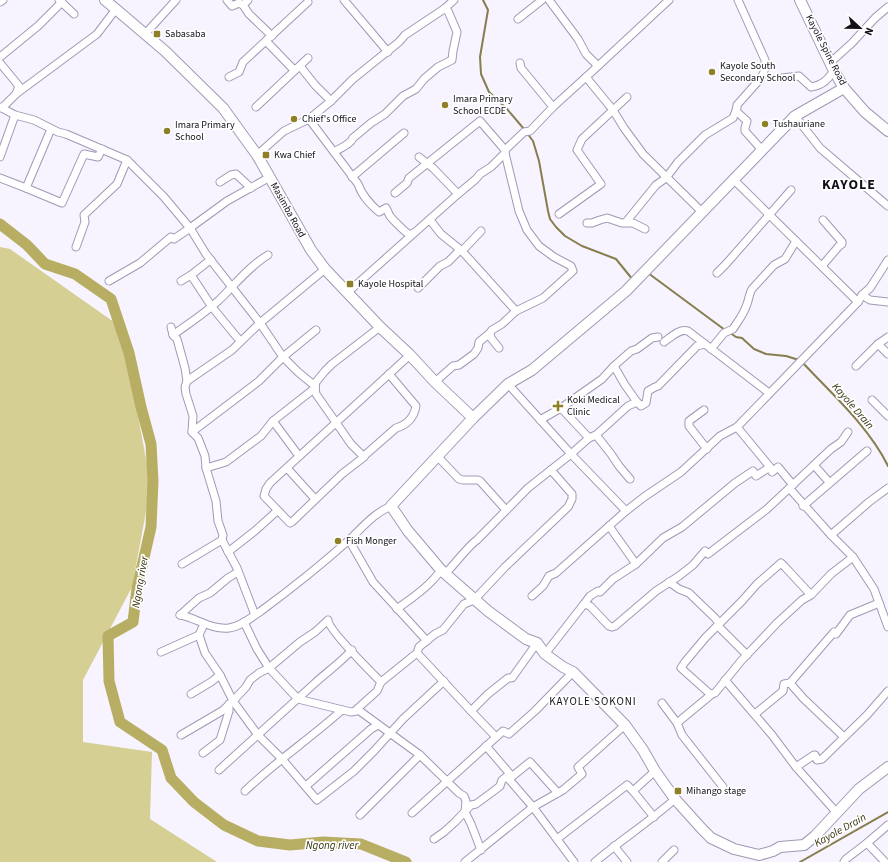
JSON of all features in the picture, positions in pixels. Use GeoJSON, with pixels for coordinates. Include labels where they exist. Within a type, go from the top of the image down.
{"type":"FeatureCollection","features":[{"type":"Feature","properties":{"kind":"street","name":"Masimba Road"},"geometry":{"type":"LineString","coordinates":[[105,0],[184,68],[223,108],[270,177],[311,250],[325,269],[380,327],[473,418]]}},
{"type":"Feature","properties":{"kind":"street"},"geometry":{"type":"LineString","coordinates":[[146,34],[176,0]]}},
{"type":"Feature","properties":{"kind":"street"},"geometry":{"type":"LineString","coordinates":[[227,0],[232,6],[245,2],[249,14],[269,39],[331,101]]}},
{"type":"Feature","properties":{"kind":"street"},"geometry":{"type":"LineString","coordinates":[[344,0],[388,52]]}},
{"type":"Feature","properties":{"kind":"street"},"geometry":{"type":"LineString","coordinates":[[518,19],[542,0]]}},
{"type":"Feature","properties":{"kind":"street"},"geometry":{"type":"LineString","coordinates":[[549,0],[578,39],[586,54],[598,66]]}},
{"type":"Feature","properties":{"kind":"street"},"geometry":{"type":"LineString","coordinates":[[348,292],[480,174],[491,167],[505,151],[669,0]]}},
{"type":"Feature","properties":{"kind":"street"},"geometry":{"type":"LineString","coordinates":[[626,222],[656,185],[666,178],[678,162],[705,135],[732,118],[737,105],[764,74],[765,60],[738,0]]}},
{"type":"Feature","properties":{"kind":"street","name":"Kayole Spine Road"},"geometry":{"type":"LineString","coordinates":[[800,0],[844,88],[865,112],[888,131]]}},
{"type":"Feature","properties":{"kind":"street"},"geometry":{"type":"LineString","coordinates":[[0,57],[38,26],[60,1],[74,14]]}},
{"type":"Feature","properties":{"kind":"street"},"geometry":{"type":"LineString","coordinates":[[256,155],[284,131],[309,119],[331,101],[353,79],[388,52],[405,35],[444,9],[450,1]]}},
{"type":"Feature","properties":{"kind":"street"},"geometry":{"type":"LineString","coordinates":[[229,77],[239,72],[243,62],[308,2]]}},
{"type":"Feature","properties":{"kind":"street"},"geometry":{"type":"LineString","coordinates":[[782,78],[799,76],[811,87],[820,86],[828,78],[832,66],[875,18],[888,7]]}},
{"type":"Feature","properties":{"kind":"street"},"geometry":{"type":"LineString","coordinates":[[116,9],[97,34],[16,94],[1,108],[15,115],[34,120],[51,129],[127,160],[164,197],[190,228],[211,260],[260,323],[283,357],[315,387]]}},
{"type":"Feature","properties":{"kind":"street"},"geometry":{"type":"LineString","coordinates":[[334,152],[348,144],[371,123],[385,114],[403,96],[416,89],[435,70],[452,60],[457,32],[448,11],[444,9]]}},
{"type":"Feature","properties":{"kind":"street"},"geometry":{"type":"LineString","coordinates":[[256,107],[278,88],[308,58]]}},
{"type":"Feature","properties":{"kind":"street"},"geometry":{"type":"LineString","coordinates":[[0,63],[18,83],[19,86],[16,94]]}},
{"type":"Feature","properties":{"kind":"street"},"geometry":{"type":"LineString","coordinates":[[520,63],[521,68],[553,107]]}},
{"type":"Feature","properties":{"kind":"street"},"geometry":{"type":"LineString","coordinates":[[586,77],[613,110],[643,154],[702,212]]}},
{"type":"Feature","properties":{"kind":"street"},"geometry":{"type":"LineString","coordinates":[[238,572],[228,578],[210,594],[199,598],[180,615],[204,624],[221,628],[231,628],[255,615],[297,583],[349,540],[379,512],[391,506],[473,418],[508,384],[532,370],[626,291],[795,116],[844,88]]}},
{"type":"Feature","properties":{"kind":"street"},"geometry":{"type":"LineString","coordinates":[[559,214],[602,184],[577,150],[582,139],[628,97]]}},
{"type":"Feature","properties":{"kind":"street"},"geometry":{"type":"LineString","coordinates":[[737,108],[736,111],[747,121],[745,131],[762,150]]}},
{"type":"Feature","properties":{"kind":"street"},"geometry":{"type":"LineString","coordinates":[[0,157],[15,115]]}},
{"type":"Feature","properties":{"kind":"street"},"geometry":{"type":"LineString","coordinates":[[795,116],[820,148],[888,206]]}},
{"type":"Feature","properties":{"kind":"street"},"geometry":{"type":"LineString","coordinates":[[309,119],[358,184],[360,190],[369,203],[379,212],[386,208],[391,218],[400,225],[406,234],[410,235],[413,233]]}},
{"type":"Feature","properties":{"kind":"street"},"geometry":{"type":"LineString","coordinates":[[395,193],[407,183],[408,178],[480,121],[505,151],[519,211],[527,230],[539,246],[554,257],[572,266],[573,271],[543,298],[516,311],[479,342],[478,348],[474,354],[459,365],[453,366],[435,382]]}},
{"type":"Feature","properties":{"kind":"street"},"geometry":{"type":"LineString","coordinates":[[26,188],[51,129]]}},
{"type":"Feature","properties":{"kind":"street"},"geometry":{"type":"LineString","coordinates":[[352,177],[404,133]]}},
{"type":"Feature","properties":{"kind":"street"},"geometry":{"type":"LineString","coordinates":[[0,178],[62,203],[84,154],[98,158],[102,149]]}},
{"type":"Feature","properties":{"kind":"street"},"geometry":{"type":"LineString","coordinates":[[419,157],[458,194]]}},
{"type":"Feature","properties":{"kind":"street"},"geometry":{"type":"LineString","coordinates":[[76,247],[85,222],[84,215],[117,184],[127,160]]}},
{"type":"Feature","properties":{"kind":"street"},"geometry":{"type":"LineString","coordinates":[[220,182],[231,175],[236,174],[251,188]]}},
{"type":"Feature","properties":{"kind":"street"},"geometry":{"type":"LineString","coordinates":[[109,281],[140,263],[171,238],[174,239],[227,202],[270,177]]}},
{"type":"Feature","properties":{"kind":"street"},"geometry":{"type":"LineString","coordinates":[[733,179],[771,214],[796,241],[858,302]]}},
{"type":"Feature","properties":{"kind":"street"},"geometry":{"type":"LineString","coordinates":[[717,273],[791,190]]}},
{"type":"Feature","properties":{"kind":"street"},"geometry":{"type":"LineString","coordinates":[[587,223],[592,224],[608,218],[622,223],[626,222],[636,224],[645,229]]}},
{"type":"Feature","properties":{"kind":"street"},"geometry":{"type":"LineString","coordinates":[[430,220],[441,234],[461,251],[516,311]]}},
{"type":"Feature","properties":{"kind":"street"},"geometry":{"type":"LineString","coordinates":[[822,266],[842,244],[842,242],[823,220]]}},
{"type":"Feature","properties":{"kind":"street"},"geometry":{"type":"LineString","coordinates":[[418,288],[440,266],[448,262],[461,251],[481,231]]}},
{"type":"Feature","properties":{"kind":"street"},"geometry":{"type":"LineString","coordinates":[[711,349],[724,333],[733,329],[741,318],[748,304],[749,294],[752,289],[774,265],[785,260],[796,241]]}},
{"type":"Feature","properties":{"kind":"street"},"geometry":{"type":"LineString","coordinates":[[173,335],[212,307],[260,260],[268,255]]}},
{"type":"Feature","properties":{"kind":"street"},"geometry":{"type":"LineString","coordinates":[[181,281],[211,260]]}},
{"type":"Feature","properties":{"kind":"street"},"geometry":{"type":"LineString","coordinates":[[532,596],[543,586],[549,576],[556,573],[626,510],[681,472],[720,436],[737,427],[858,302],[862,295],[870,288],[888,260]]}},
{"type":"Feature","properties":{"kind":"street"},"geometry":{"type":"LineString","coordinates":[[187,381],[232,350],[260,323],[325,269]]}},
{"type":"Feature","properties":{"kind":"street"},"geometry":{"type":"LineString","coordinates":[[191,275],[212,307],[240,341]]}},
{"type":"Feature","properties":{"kind":"street"},"geometry":{"type":"LineString","coordinates":[[862,295],[870,300],[888,302]]}},
{"type":"Feature","properties":{"kind":"street"},"geometry":{"type":"LineString","coordinates":[[171,327],[173,335],[177,339],[187,381],[185,387],[193,416],[192,432],[201,444],[205,456],[206,468],[216,501],[218,521],[223,536],[222,540],[238,572],[255,615]]}},
{"type":"Feature","properties":{"kind":"street"},"geometry":{"type":"LineString","coordinates":[[364,456],[351,444],[316,394],[315,387],[316,382],[332,364],[380,327]]}},
{"type":"Feature","properties":{"kind":"street"},"geometry":{"type":"LineString","coordinates":[[192,432],[259,381],[283,357],[316,330]]}},
{"type":"Feature","properties":{"kind":"street"},"geometry":{"type":"LineString","coordinates":[[540,420],[561,408],[602,379],[631,351],[637,349],[652,338],[661,339],[681,330],[685,330],[769,393]]}},
{"type":"Feature","properties":{"kind":"street"},"geometry":{"type":"LineString","coordinates":[[490,333],[491,338],[499,348]]}},
{"type":"Feature","properties":{"kind":"street"},"geometry":{"type":"LineString","coordinates":[[856,366],[878,344],[888,337]]}},
{"type":"Feature","properties":{"kind":"street"},"geometry":{"type":"LineString","coordinates":[[614,366],[640,406],[646,403],[648,391],[658,386],[697,346],[704,344]]}},
{"type":"Feature","properties":{"kind":"street"},"geometry":{"type":"LineString","coordinates":[[878,344],[888,354]]}},
{"type":"Feature","properties":{"kind":"street"},"geometry":{"type":"LineString","coordinates":[[389,374],[416,406],[412,418],[402,426],[396,428],[364,456],[363,459],[342,474],[290,523],[264,496],[270,483],[336,421],[410,355]]}},
{"type":"Feature","properties":{"kind":"street"},"geometry":{"type":"LineString","coordinates":[[508,384],[571,454],[626,510]]}},
{"type":"Feature","properties":{"kind":"street"},"geometry":{"type":"LineString","coordinates":[[206,468],[226,462],[261,436],[273,421],[315,387]]}},
{"type":"Feature","properties":{"kind":"street"},"geometry":{"type":"LineString","coordinates":[[872,400],[888,416]]}},
{"type":"Feature","properties":{"kind":"street"},"geometry":{"type":"LineString","coordinates":[[397,609],[421,591],[469,548],[472,543],[477,540],[528,488],[628,406],[637,402]]}},
{"type":"Feature","properties":{"kind":"street"},"geometry":{"type":"LineString","coordinates":[[561,408],[612,454],[619,466],[630,479]]}},
{"type":"Feature","properties":{"kind":"street"},"geometry":{"type":"LineString","coordinates":[[704,410],[689,421],[689,423],[707,449]]}},
{"type":"Feature","properties":{"kind":"street"},"geometry":{"type":"LineString","coordinates":[[273,421],[299,456]]}},
{"type":"Feature","properties":{"kind":"street"},"geometry":{"type":"LineString","coordinates":[[545,654],[590,596],[598,591],[600,592],[618,575],[636,564],[663,538],[690,521],[735,483],[752,471],[756,476],[770,467],[737,427]]}},
{"type":"Feature","properties":{"kind":"street"},"geometry":{"type":"LineString","coordinates":[[584,604],[590,606],[609,626],[612,627],[693,565],[706,551],[708,554],[738,533],[791,487],[831,449],[841,442],[848,432]]}},
{"type":"Feature","properties":{"kind":"street"},"geometry":{"type":"LineString","coordinates":[[803,506],[829,482],[867,451]]}},
{"type":"Feature","properties":{"kind":"street"},"geometry":{"type":"LineString","coordinates":[[438,457],[460,479],[480,481],[506,510]]}},
{"type":"Feature","properties":{"kind":"street"},"geometry":{"type":"LineString","coordinates":[[814,465],[829,482]]}},
{"type":"Feature","properties":{"kind":"street"},"geometry":{"type":"LineString","coordinates":[[772,472],[778,466],[803,506],[853,557],[874,589],[888,627]]}},
{"type":"Feature","properties":{"kind":"street"},"geometry":{"type":"LineString","coordinates":[[287,468],[315,499]]}},
{"type":"Feature","properties":{"kind":"street"},"geometry":{"type":"LineString","coordinates":[[244,622],[257,649],[269,668],[298,699],[342,710],[357,711],[357,709],[377,691],[381,682],[418,653],[419,647],[435,634],[443,630],[464,604],[474,600],[505,567],[568,507],[572,499],[572,494],[551,470]]}},
{"type":"Feature","properties":{"kind":"street"},"geometry":{"type":"LineString","coordinates":[[831,536],[869,502],[888,488]]}},
{"type":"Feature","properties":{"kind":"street"},"geometry":{"type":"LineString","coordinates":[[391,506],[408,531],[443,572],[474,600],[526,639],[537,643],[545,654],[563,667],[573,672],[625,725],[675,799],[702,830],[712,838],[758,859],[780,847],[804,845],[815,836],[859,789],[888,767]]}},
{"type":"Feature","properties":{"kind":"street"},"geometry":{"type":"LineString","coordinates":[[228,552],[277,511]]}},
{"type":"Feature","properties":{"kind":"street"},"geometry":{"type":"LineString","coordinates":[[609,526],[636,564]]}},
{"type":"Feature","properties":{"kind":"street"},"geometry":{"type":"LineString","coordinates":[[182,564],[222,540]]}},
{"type":"Feature","properties":{"kind":"street"},"geometry":{"type":"LineString","coordinates":[[349,540],[373,582],[427,641]]}},
{"type":"Feature","properties":{"kind":"street"},"geometry":{"type":"LineString","coordinates":[[677,723],[715,693],[741,661],[777,623],[802,600],[811,595],[836,570],[853,557]]}},
{"type":"Feature","properties":{"kind":"street"},"geometry":{"type":"LineString","coordinates":[[712,694],[709,693],[682,668],[685,662],[718,625],[757,584],[781,564],[811,595]]}},
{"type":"Feature","properties":{"kind":"street"},"geometry":{"type":"LineString","coordinates":[[669,582],[679,589],[689,593],[715,618],[718,625],[747,655]]}},
{"type":"Feature","properties":{"kind":"street"},"geometry":{"type":"LineString","coordinates":[[755,714],[783,691],[784,684],[790,683],[834,632],[836,634],[850,615],[879,603]]}},
{"type":"Feature","properties":{"kind":"street"},"geometry":{"type":"LineString","coordinates":[[181,735],[222,711],[246,687],[250,680],[269,668],[328,620],[328,625],[381,682]]}},
{"type":"Feature","properties":{"kind":"street"},"geometry":{"type":"LineString","coordinates":[[161,652],[199,635],[204,624]]}},
{"type":"Feature","properties":{"kind":"street"},"geometry":{"type":"LineString","coordinates":[[199,635],[205,653],[220,675],[231,703],[258,735],[282,759],[318,800],[326,792],[354,771],[382,742],[389,732],[444,682]]}},
{"type":"Feature","properties":{"kind":"street"},"geometry":{"type":"LineString","coordinates":[[470,711],[508,678],[512,678],[537,643]]}},
{"type":"Feature","properties":{"kind":"street"},"geometry":{"type":"LineString","coordinates":[[219,770],[316,682],[333,669],[352,650]]}},
{"type":"Feature","properties":{"kind":"street"},"geometry":{"type":"LineString","coordinates":[[418,653],[470,711],[496,737]]}},
{"type":"Feature","properties":{"kind":"street"},"geometry":{"type":"LineString","coordinates":[[412,813],[503,731],[509,734],[535,711],[573,672]]}},
{"type":"Feature","properties":{"kind":"street"},"geometry":{"type":"LineString","coordinates":[[191,694],[220,675]]}},
{"type":"Feature","properties":{"kind":"street"},"geometry":{"type":"LineString","coordinates":[[725,680],[755,714],[796,767],[837,812]]}},
{"type":"Feature","properties":{"kind":"street"},"geometry":{"type":"LineString","coordinates":[[790,683],[803,698],[844,737]]}},
{"type":"Feature","properties":{"kind":"street"},"geometry":{"type":"LineString","coordinates":[[796,767],[814,754],[817,760],[822,759],[867,715],[888,691]]}},
{"type":"Feature","properties":{"kind":"street"},"geometry":{"type":"LineString","coordinates":[[203,753],[220,740],[231,703]]}},
{"type":"Feature","properties":{"kind":"street"},"geometry":{"type":"LineString","coordinates":[[662,704],[677,723],[682,735],[723,787]]}},
{"type":"Feature","properties":{"kind":"street"},"geometry":{"type":"LineString","coordinates":[[357,709],[420,756],[464,796],[466,801],[465,812],[472,824],[481,850]]}},
{"type":"Feature","properties":{"kind":"street"},"geometry":{"type":"LineString","coordinates":[[245,791],[261,776],[326,725],[342,710]]}},
{"type":"Feature","properties":{"kind":"street"},"geometry":{"type":"LineString","coordinates":[[306,786],[378,724]]}},
{"type":"Feature","properties":{"kind":"street"},"geometry":{"type":"LineString","coordinates":[[465,862],[474,859],[481,850],[533,807],[563,790],[582,774],[578,767],[625,725]]}},
{"type":"Feature","properties":{"kind":"street"},"geometry":{"type":"LineString","coordinates":[[486,746],[510,772],[508,778]]}},
{"type":"Feature","properties":{"kind":"street"},"geometry":{"type":"LineString","coordinates":[[360,815],[420,756]]}},
{"type":"Feature","properties":{"kind":"street"},"geometry":{"type":"LineString","coordinates":[[434,839],[444,832],[471,805],[476,804],[530,762],[558,793]]}},
{"type":"Feature","properties":{"kind":"street"},"geometry":{"type":"LineString","coordinates":[[633,790],[655,771]]}},
{"type":"Feature","properties":{"kind":"street"},"geometry":{"type":"LineString","coordinates":[[508,778],[533,807],[574,862]]}},
{"type":"Feature","properties":{"kind":"street"},"geometry":{"type":"LineString","coordinates":[[557,839],[627,785],[633,790],[654,818]]}},
{"type":"Feature","properties":{"kind":"street"},"geometry":{"type":"LineString","coordinates":[[595,862],[614,846],[654,818],[675,799]]}},
{"type":"Feature","properties":{"kind":"street"},"geometry":{"type":"LineString","coordinates":[[844,862],[888,825]]}},
{"type":"Feature","properties":{"kind":"street"},"geometry":{"type":"LineString","coordinates":[[867,843],[885,862]]}},
{"type":"Feature","properties":{"kind":"street"},"geometry":{"type":"LineString","coordinates":[[614,846],[626,862]]}},
{"type":"Feature","properties":{"kind":"street"},"geometry":{"type":"LineString","coordinates":[[662,862],[674,850]]}},
{"type":"Feature","properties":{"kind":"shaded area"},"geometry":{"type":"Polygon","coordinates":[[[0,247],[10,249],[121,327],[151,485],[132,587],[83,680],[83,742],[152,752],[150,819],[217,862],[0,862],[0,247]]]}},
{"type":"Feature","properties":{"kind":"waterway"},"geometry":{"type":"LineString","coordinates":[[483,0],[488,10],[480,57],[481,74],[489,92],[507,109],[524,129]]}},
{"type":"Feature","properties":{"kind":"waterway"},"geometry":{"type":"LineString","coordinates":[[527,133],[533,141],[539,161],[550,219],[565,236],[582,246],[616,259],[633,280]]}},
{"type":"Feature","properties":{"kind":"waterway","name":"Ngong river"},"geometry":{"type":"LineString","coordinates":[[0,224],[27,245],[45,264],[75,274],[111,299],[129,353],[151,444],[153,481],[151,527],[137,588],[133,622],[108,636],[109,681],[120,722],[162,750],[171,778],[194,802],[224,825],[258,841],[290,845],[323,842],[361,844],[406,862]]}},
{"type":"Feature","properties":{"kind":"waterway"},"geometry":{"type":"LineString","coordinates":[[648,273],[725,330]]}},
{"type":"Feature","properties":{"kind":"waterway"},"geometry":{"type":"LineString","coordinates":[[729,332],[736,337],[742,338],[754,349],[766,354],[786,356],[799,360]]}},
{"type":"Feature","properties":{"kind":"waterway","name":"Kayole Drain"},"geometry":{"type":"LineString","coordinates":[[802,362],[860,424],[871,438],[888,466]]}},
{"type":"Feature","properties":{"kind":"waterway","name":"Kayole Drain"},"geometry":{"type":"LineString","coordinates":[[800,862],[888,812]]}},
{"type":"Feature","properties":{"kind":"place","name":"Sabasaba"},"geometry":{"type":"Point","coordinates":[157,34]}},
{"type":"Feature","properties":{"kind":"place","name":"Kayole South Secondary School"},"geometry":{"type":"Point","coordinates":[712,72]}},
{"type":"Feature","properties":{"kind":"place","name":"Imara Primary School ECDE"},"geometry":{"type":"Point","coordinates":[445,105]}},
{"type":"Feature","properties":{"kind":"place","name":"Chief's Office"},"geometry":{"type":"Point","coordinates":[294,119]}},
{"type":"Feature","properties":{"kind":"place","name":"Tushauriane"},"geometry":{"type":"Point","coordinates":[765,124]}},
{"type":"Feature","properties":{"kind":"place","name":"Imara Primary School"},"geometry":{"type":"Point","coordinates":[167,131]}},
{"type":"Feature","properties":{"kind":"place","name":"Kwa Chief"},"geometry":{"type":"Point","coordinates":[266,155]}},
{"type":"Feature","properties":{"kind":"place","name":"Kayole Hospital"},"geometry":{"type":"Point","coordinates":[350,284]}},
{"type":"Feature","properties":{"kind":"place","name":"Koki Medical Clinic"},"geometry":{"type":"Point","coordinates":[558,406]}},
{"type":"Feature","properties":{"kind":"place","name":"Fish Monger"},"geometry":{"type":"Point","coordinates":[338,541]}},
{"type":"Feature","properties":{"kind":"place","name":"Mihango stage"},"geometry":{"type":"Point","coordinates":[678,791]}},
{"type":"Feature","properties":{"kind":"district","name":"KAYOLE"},"geometry":{"type":"Point","coordinates":[849,185]}},
{"type":"Feature","properties":{"kind":"district","name":"KAYOLE SOKONI"},"geometry":{"type":"Point","coordinates":[593,701]}}]}
